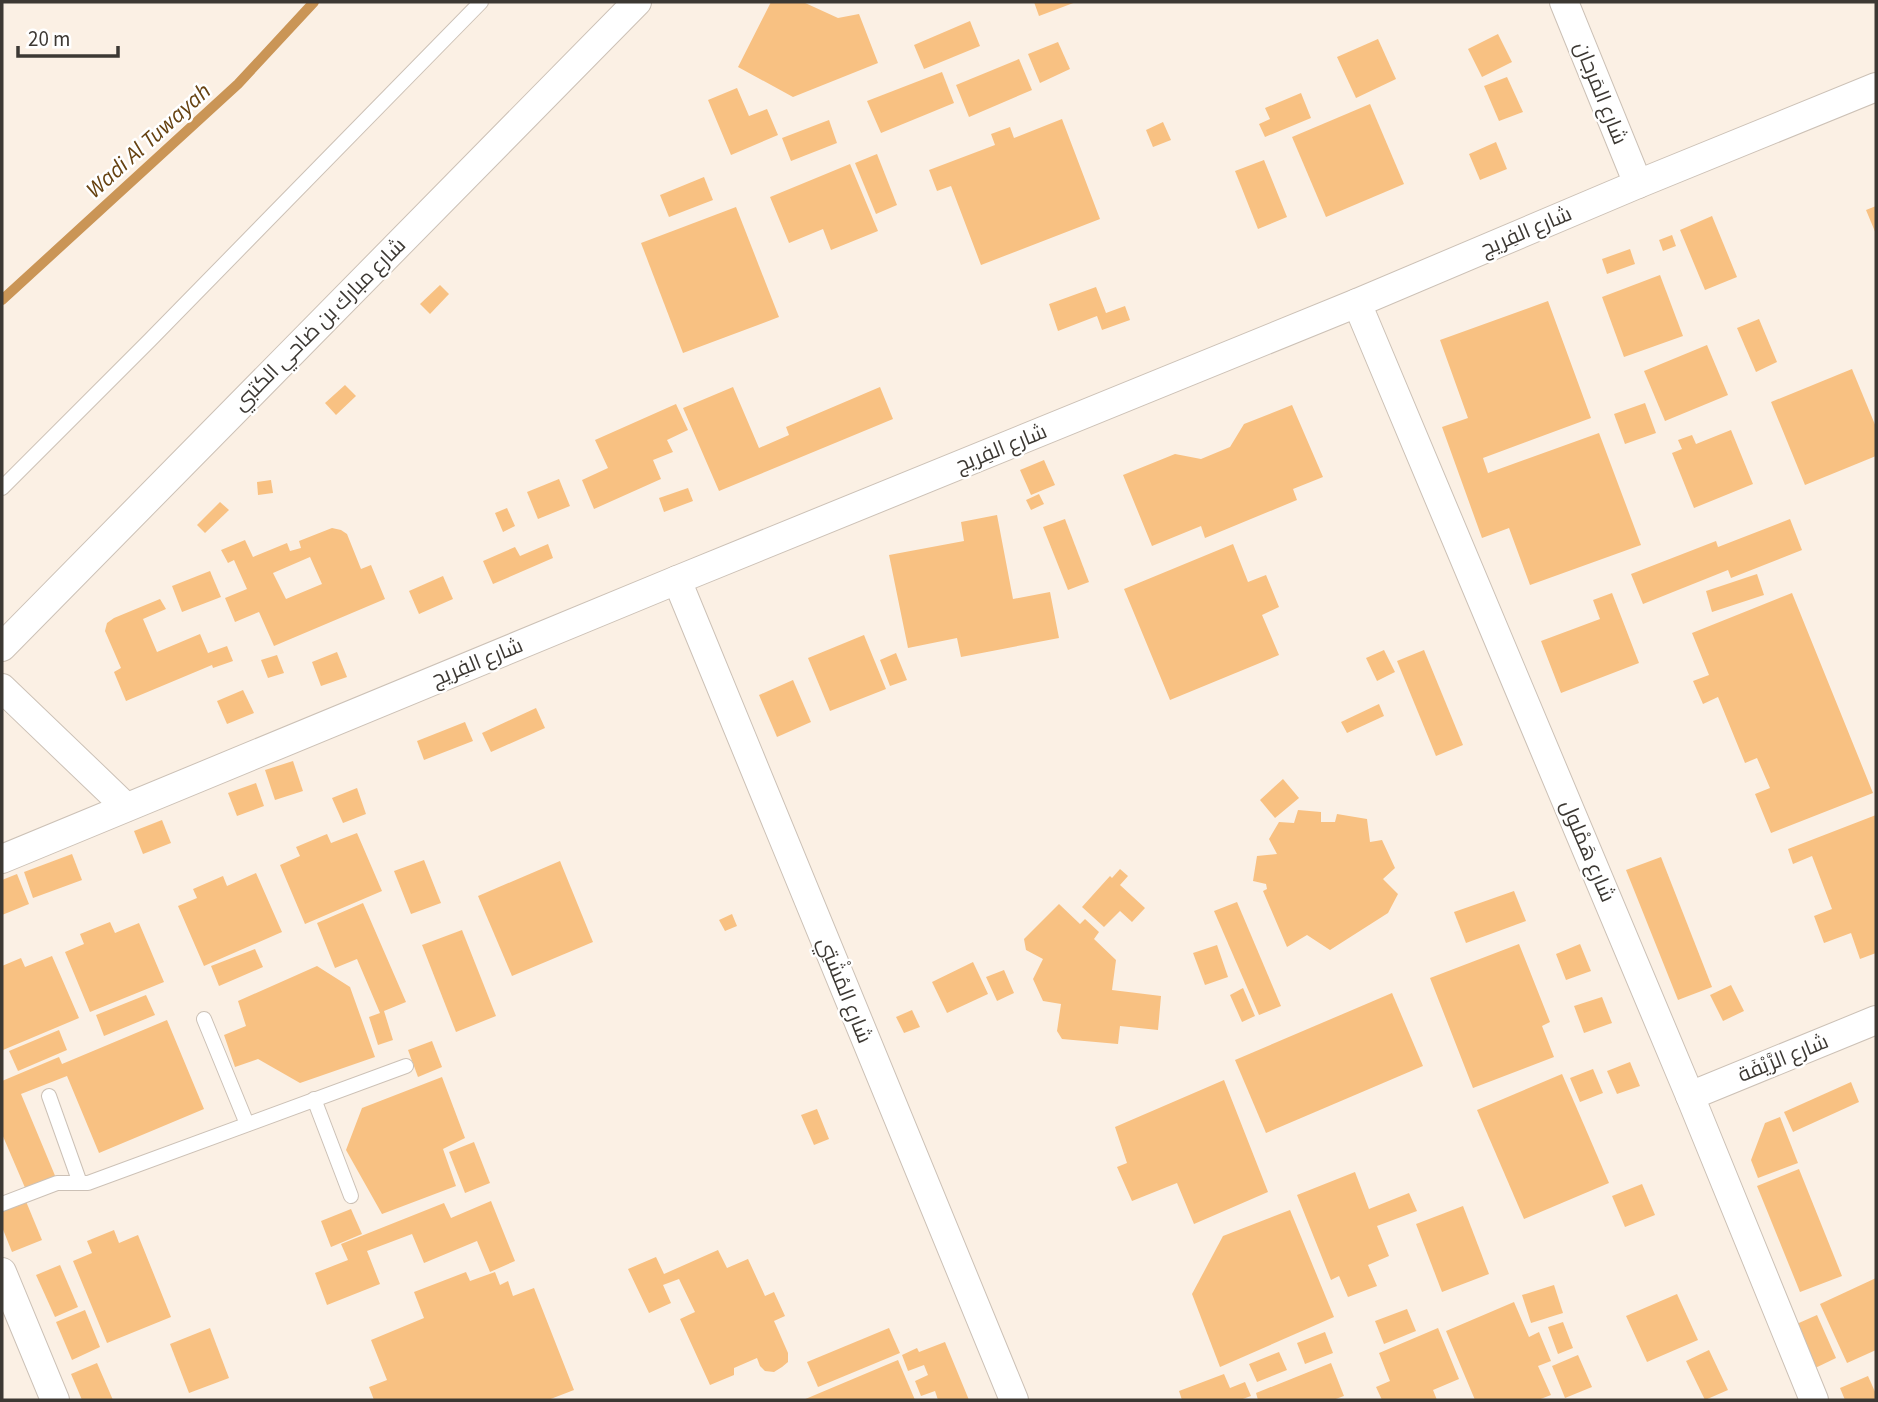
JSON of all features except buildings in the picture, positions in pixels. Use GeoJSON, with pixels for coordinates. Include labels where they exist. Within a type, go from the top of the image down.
{"type":"FeatureCollection","features":[{"type":"Feature","properties":{"kind":"street","name":"شارع مبارك بن ضاحي الكتبي"},"geometry":{"type":"LineString","coordinates":[[2,647],[637,2]]}},
{"type":"Feature","properties":{"kind":"street","name":"شارع المَرجان"},"geometry":{"type":"LineString","coordinates":[[1564,2],[1638,184]]}},
{"type":"Feature","properties":{"kind":"street","name":"شارع الفِريج"},"geometry":{"type":"LineString","coordinates":[[2,859],[1876,87]]}},
{"type":"Feature","properties":{"kind":"street","name":"شارع هَمْلول"},"geometry":{"type":"LineString","coordinates":[[1357,303],[1690,1096],[1814,1400]]}},
{"type":"Feature","properties":{"kind":"street","name":"شارع المُشْتِي"},"geometry":{"type":"LineString","coordinates":[[677,580],[1014,1400]]}},
{"type":"Feature","properties":{"kind":"street"},"geometry":{"type":"LineString","coordinates":[[2,688],[126,807]]}},
{"type":"Feature","properties":{"kind":"street","name":"شارع الرَّيْفَة"},"geometry":{"type":"LineString","coordinates":[[1690,1096],[1876,1020]]}},
{"type":"Feature","properties":{"kind":"street"},"geometry":{"type":"LineString","coordinates":[[2,1272],[55,1400]]}},
{"type":"Feature","properties":{"kind":"lane"},"geometry":{"type":"LineString","coordinates":[[2,488],[481,2]]}},
{"type":"Feature","properties":{"kind":"lane"},"geometry":{"type":"LineString","coordinates":[[204,1019],[247,1124]]}},
{"type":"Feature","properties":{"kind":"lane"},"geometry":{"type":"LineString","coordinates":[[2,1204],[57,1183],[88,1183],[406,1066]]}},
{"type":"Feature","properties":{"kind":"lane"},"geometry":{"type":"LineString","coordinates":[[49,1096],[80,1183]]}},
{"type":"Feature","properties":{"kind":"lane"},"geometry":{"type":"LineString","coordinates":[[314,1099],[351,1196]]}},
{"type":"Feature","properties":{"kind":"waterway","name":"Wadi Al Tuwayah"},"geometry":{"type":"LineString","coordinates":[[2,300],[238,84],[314,2]]}}]}
